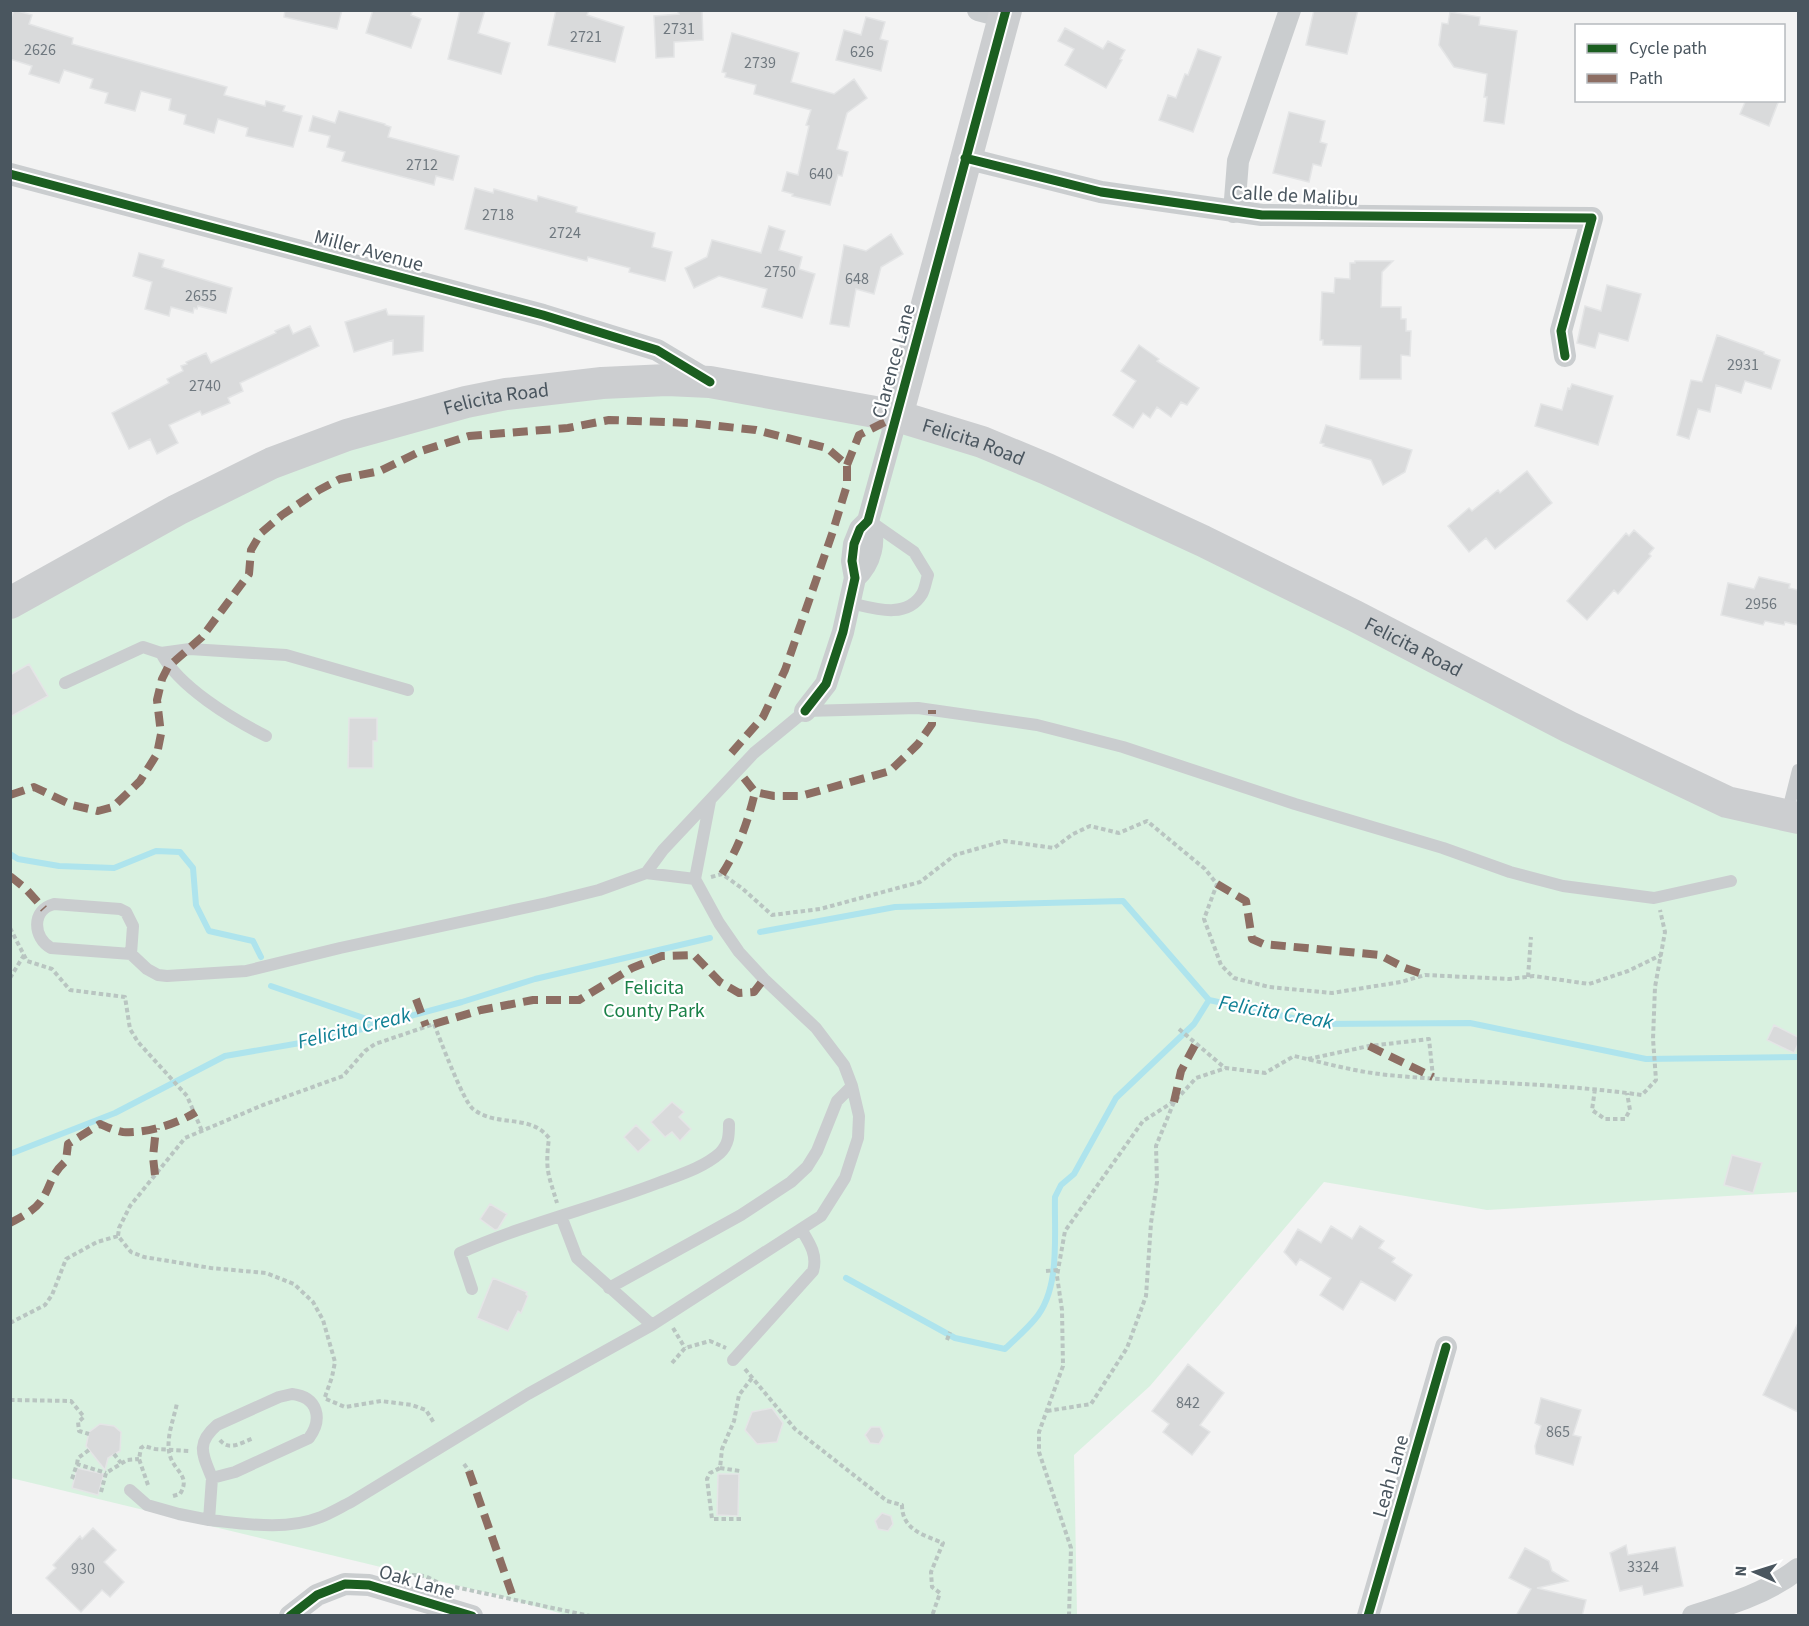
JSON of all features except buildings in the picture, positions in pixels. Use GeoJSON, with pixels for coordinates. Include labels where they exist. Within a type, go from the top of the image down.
{"type":"FeatureCollection","features":[{"type":"Feature","properties":{"kind":"main road","name":"Clarence Lane"},"geometry":{"type":"LineString","coordinates":[[897,416],[965,158],[996,13]]}},
{"type":"Feature","properties":{"kind":"main road","name":"Felicita Road"},"geometry":{"type":"LineString","coordinates":[[13,596],[272,463],[346,435],[466,402],[506,394],[602,383],[667,380],[710,382],[897,416],[982,442],[1047,469],[1203,541],[1355,616],[1569,727],[1727,802],[1793,816]]}},
{"type":"Feature","properties":{"kind":"street"},"geometry":{"type":"LineString","coordinates":[[1234,212],[1238,161],[1290,10]]}},
{"type":"Feature","properties":{"kind":"street","name":"Calle de Malibu"},"geometry":{"type":"LineString","coordinates":[[965,158],[1101,192],[1262,215],[1592,218],[1562,331],[1565,356]]}},
{"type":"Feature","properties":{"kind":"street","name":"Miller Avenue"},"geometry":{"type":"LineString","coordinates":[[10,174],[543,315],[657,350],[710,382]]}},
{"type":"Feature","properties":{"kind":"street","name":"Clarence Lane"},"geometry":{"type":"LineString","coordinates":[[805,711],[826,684],[843,632],[855,578],[852,561],[854,544],[860,529],[868,520],[897,416]]}},
{"type":"Feature","properties":{"kind":"street","name":"Leah Lane"},"geometry":{"type":"LineString","coordinates":[[1368,1616],[1446,1347]]}},
{"type":"Feature","properties":{"kind":"street"},"geometry":{"type":"LineString","coordinates":[[1693,1616],[1741,1601],[1774,1586],[1798,1569]]}},
{"type":"Feature","properties":{"kind":"street","name":"Oak Lane"},"geometry":{"type":"LineString","coordinates":[[290,1616],[317,1595],[345,1584],[369,1586],[472,1616]]}},
{"type":"Feature","properties":{"kind":"lane"},"geometry":{"type":"LineString","coordinates":[[850,603],[901,611],[914,603],[922,594],[928,575],[914,552],[868,520]]}},
{"type":"Feature","properties":{"kind":"lane"},"geometry":{"type":"LineString","coordinates":[[65,683],[143,647],[161,653],[190,649],[286,655],[408,690]]}},
{"type":"Feature","properties":{"kind":"lane"},"geometry":{"type":"LineString","coordinates":[[161,653],[168,667],[189,686],[236,722],[266,736]]}},
{"type":"Feature","properties":{"kind":"lane"},"geometry":{"type":"LineString","coordinates":[[646,873],[663,850],[754,753],[805,711],[918,708],[1037,725],[1123,747],[1295,804],[1443,848],[1509,872],[1563,886],[1657,897],[1731,881]]}},
{"type":"Feature","properties":{"kind":"lane"},"geometry":{"type":"LineString","coordinates":[[1793,816],[1798,770]]}},
{"type":"Feature","properties":{"kind":"lane"},"geometry":{"type":"LineString","coordinates":[[130,1490],[147,1505],[209,1520],[265,1526],[289,1525],[322,1516],[351,1502],[528,1394],[652,1325],[821,1216],[833,1200],[853,1158],[858,1138],[859,1116],[852,1086],[844,1065],[818,1030],[764,979],[739,951],[719,923],[696,880],[710,801]]}},
{"type":"Feature","properties":{"kind":"lane"},"geometry":{"type":"LineString","coordinates":[[131,954],[133,926],[126,912],[120,909],[54,904],[48,906],[39,915],[37,930],[39,938],[43,944],[51,948],[131,954],[147,969],[158,975],[246,971],[547,903],[599,890],[646,873],[696,880]]}},
{"type":"Feature","properties":{"kind":"lane"},"geometry":{"type":"LineString","coordinates":[[609,1288],[741,1215],[791,1182],[807,1167],[817,1151],[837,1101],[852,1086]]}},
{"type":"Feature","properties":{"kind":"lane"},"geometry":{"type":"LineString","coordinates":[[472,1289],[460,1253],[496,1236],[626,1196],[700,1166],[721,1151],[729,1139],[729,1124]]}},
{"type":"Feature","properties":{"kind":"lane"},"geometry":{"type":"LineString","coordinates":[[561,1216],[577,1258],[652,1325]]}},
{"type":"Feature","properties":{"kind":"lane"},"geometry":{"type":"LineString","coordinates":[[735,1357],[813,1271],[815,1265],[813,1250],[801,1229]]}},
{"type":"Feature","properties":{"kind":"lane"},"geometry":{"type":"LineString","coordinates":[[209,1520],[212,1478],[202,1454],[205,1438],[218,1425],[279,1397],[292,1394],[308,1399],[314,1407],[317,1422],[309,1438],[235,1472],[212,1478]]}},
{"type":"Feature","properties":{"kind":"path"},"geometry":{"type":"LineString","coordinates":[[696,880],[722,874],[772,915],[820,909],[920,882],[955,855],[994,844],[1004,842],[1054,848],[1073,834],[1090,826],[1119,833],[1147,821],[1205,869],[1217,884],[1204,918],[1221,965],[1234,978],[1269,987],[1332,993],[1401,982],[1425,975],[1509,979],[1528,977],[1589,984],[1628,971],[1661,955]]}},
{"type":"Feature","properties":{"kind":"path"},"geometry":{"type":"LineString","coordinates":[[1069,1616],[1071,1548],[1052,1484],[1039,1452],[1039,1432],[1064,1366],[1062,1310],[1057,1276],[1065,1232],[1143,1120],[1174,1101],[1196,1078],[1226,1068],[1265,1073],[1294,1056],[1328,1065],[1386,1075],[1595,1089],[1642,1095],[1656,1080],[1655,987],[1665,932],[1657,897]]}},
{"type":"Feature","properties":{"kind":"path"},"geometry":{"type":"LineString","coordinates":[[10,928],[27,961],[52,969],[70,990],[125,997],[130,1029],[138,1042],[187,1095],[202,1131]]}},
{"type":"Feature","properties":{"kind":"path"},"geometry":{"type":"LineString","coordinates":[[1528,977],[1531,937]]}},
{"type":"Feature","properties":{"kind":"path"},"geometry":{"type":"LineString","coordinates":[[10,978],[24,955]]}},
{"type":"Feature","properties":{"kind":"path"},"geometry":{"type":"LineString","coordinates":[[314,1407],[324,1398],[335,1362],[323,1320],[313,1302],[294,1284],[266,1273],[211,1268],[144,1257],[131,1252],[118,1236],[119,1228],[130,1206],[185,1138],[263,1105],[343,1076],[365,1051],[375,1044],[434,1024],[472,1108],[492,1118],[528,1123],[542,1128],[549,1138],[547,1173],[561,1216]]}},
{"type":"Feature","properties":{"kind":"path"},"geometry":{"type":"LineString","coordinates":[[1179,1029],[1226,1068]]}},
{"type":"Feature","properties":{"kind":"path"},"geometry":{"type":"LineString","coordinates":[[1307,1059],[1369,1047],[1429,1039],[1433,1077]]}},
{"type":"Feature","properties":{"kind":"path"},"geometry":{"type":"LineString","coordinates":[[1595,1089],[1592,1110],[1605,1119],[1625,1119],[1630,1110],[1627,1093]]}},
{"type":"Feature","properties":{"kind":"path"},"geometry":{"type":"LineString","coordinates":[[1047,1411],[1091,1404],[1127,1348],[1146,1296],[1151,1224],[1157,1182],[1156,1146],[1174,1101]]}},
{"type":"Feature","properties":{"kind":"path"},"geometry":{"type":"LineString","coordinates":[[10,1323],[45,1305],[66,1259],[97,1242],[118,1236]]}},
{"type":"Feature","properties":{"kind":"path"},"geometry":{"type":"LineString","coordinates":[[1046,1271],[1058,1270]]}},
{"type":"Feature","properties":{"kind":"path"},"geometry":{"type":"LineString","coordinates":[[666,1316],[685,1348]]}},
{"type":"Feature","properties":{"kind":"path"},"geometry":{"type":"LineString","coordinates":[[947,1340],[950,1332]]}},
{"type":"Feature","properties":{"kind":"path"},"geometry":{"type":"LineString","coordinates":[[672,1363],[685,1348],[710,1341],[735,1357],[795,1429],[887,1501],[902,1505],[903,1518],[908,1526],[916,1532],[943,1543],[931,1572],[932,1587],[940,1593],[932,1616]]}},
{"type":"Feature","properties":{"kind":"path"},"geometry":{"type":"LineString","coordinates":[[720,1468],[722,1449],[734,1421],[739,1395],[752,1378]]}},
{"type":"Feature","properties":{"kind":"path"},"geometry":{"type":"LineString","coordinates":[[324,1398],[345,1407],[381,1401],[412,1405],[426,1410],[434,1423]]}},
{"type":"Feature","properties":{"kind":"path"},"geometry":{"type":"LineString","coordinates":[[10,1400],[71,1401],[84,1417],[78,1422],[79,1431],[89,1434]]}},
{"type":"Feature","properties":{"kind":"path"},"geometry":{"type":"LineString","coordinates":[[168,1498],[180,1494],[184,1488],[184,1481],[170,1456],[169,1449],[170,1431],[177,1403]]}},
{"type":"Feature","properties":{"kind":"path"},"geometry":{"type":"LineString","coordinates":[[218,1437],[224,1445],[230,1447],[254,1438]]}},
{"type":"Feature","properties":{"kind":"path"},"geometry":{"type":"LineString","coordinates":[[151,1491],[143,1475],[139,1459],[139,1452],[144,1446],[193,1451]]}},
{"type":"Feature","properties":{"kind":"path"},"geometry":{"type":"LineString","coordinates":[[72,1479],[78,1458],[89,1449]]}},
{"type":"Feature","properties":{"kind":"path"},"geometry":{"type":"LineString","coordinates":[[114,1454],[121,1463]]}},
{"type":"Feature","properties":{"kind":"path"},"geometry":{"type":"LineString","coordinates":[[101,1492],[106,1473],[121,1463],[139,1459]]}},
{"type":"Feature","properties":{"kind":"path"},"geometry":{"type":"LineString","coordinates":[[77,1464],[106,1473]]}},
{"type":"Feature","properties":{"kind":"path"},"geometry":{"type":"LineString","coordinates":[[464,1464],[469,1471]]}},
{"type":"Feature","properties":{"kind":"path"},"geometry":{"type":"LineString","coordinates":[[740,1471],[720,1468],[710,1473],[707,1479],[712,1519],[741,1519]]}},
{"type":"Feature","properties":{"kind":"path"},"geometry":{"type":"LineString","coordinates":[[406,1575],[425,1576],[446,1586],[590,1616]]}},
{"type":"Feature","properties":{"kind":"green space","name":"Felicita County Park"},"geometry":{"type":"Polygon","coordinates":[[[602,383],[898,416],[1355,616],[1798,818],[1798,1192],[1487,1210],[1324,1182],[1150,1386],[1074,1455],[1077,1615],[566,1615],[497,1595],[11,1478],[11,603],[272,463],[602,383]]]}},
{"type":"Feature","properties":{"kind":"waterway"},"geometry":{"type":"LineString","coordinates":[[10,854],[18,859],[59,866],[114,868],[156,851],[180,852],[193,868],[196,905],[209,931],[253,941],[261,957]]}},
{"type":"Feature","properties":{"kind":"waterway","name":"Felicita Creak"},"geometry":{"type":"LineString","coordinates":[[760,932],[895,907],[1123,901],[1209,1000],[1321,1024],[1470,1023],[1646,1059],[1798,1057]]}},
{"type":"Feature","properties":{"kind":"waterway","name":"Felicita Creak"},"geometry":{"type":"LineString","coordinates":[[10,1154],[115,1113],[225,1056],[329,1038],[462,1002],[535,979],[710,938]]}},
{"type":"Feature","properties":{"kind":"waterway"},"geometry":{"type":"LineString","coordinates":[[271,986],[381,1024]]}},
{"type":"Feature","properties":{"kind":"waterway"},"geometry":{"type":"LineString","coordinates":[[846,1278],[955,1338],[1005,1349],[1035,1319],[1049,1292],[1054,1261],[1055,1197],[1061,1185],[1074,1174],[1116,1098],[1194,1024],[1209,1000]]}},
{"type":"Feature","properties":{"kind":"marked path"},"geometry":{"type":"LineString","coordinates":[[847,465],[859,435],[897,416]]}},
{"type":"Feature","properties":{"kind":"marked path"},"geometry":{"type":"LineString","coordinates":[[10,795],[34,787],[72,805],[98,811],[113,807],[140,781],[157,754],[161,734],[157,700],[162,679],[168,667],[202,637],[249,574],[251,550],[261,533],[282,515],[319,490],[340,479],[380,471],[421,451],[469,436],[568,428],[609,420],[690,423],[756,430],[827,448],[847,465],[847,485],[785,670],[763,717],[727,758]]}},
{"type":"Feature","properties":{"kind":"marked path"},"geometry":{"type":"LineString","coordinates":[[744,778],[755,792],[774,796],[801,796],[890,771],[918,744],[932,724],[932,710]]}},
{"type":"Feature","properties":{"kind":"marked path"},"geometry":{"type":"LineString","coordinates":[[722,874],[742,835],[755,792]]}},
{"type":"Feature","properties":{"kind":"marked path"},"geometry":{"type":"LineString","coordinates":[[10,876],[26,889],[44,909]]}},
{"type":"Feature","properties":{"kind":"marked path"},"geometry":{"type":"LineString","coordinates":[[1217,884],[1246,901],[1252,939],[1263,944],[1380,955],[1425,975]]}},
{"type":"Feature","properties":{"kind":"marked path"},"geometry":{"type":"LineString","coordinates":[[434,1024],[481,1010],[533,1000],[579,1000],[632,968],[662,956],[694,955],[720,982],[739,993],[754,992],[764,979]]}},
{"type":"Feature","properties":{"kind":"marked path"},"geometry":{"type":"LineString","coordinates":[[416,999],[426,1026]]}},
{"type":"Feature","properties":{"kind":"marked path"},"geometry":{"type":"LineString","coordinates":[[1174,1102],[1181,1071],[1196,1043]]}},
{"type":"Feature","properties":{"kind":"marked path"},"geometry":{"type":"LineString","coordinates":[[1369,1046],[1433,1077]]}},
{"type":"Feature","properties":{"kind":"marked path"},"geometry":{"type":"LineString","coordinates":[[10,1223],[31,1211],[41,1201],[60,1166],[66,1161],[68,1144],[100,1124],[123,1132],[151,1130],[196,1112]]}},
{"type":"Feature","properties":{"kind":"marked path"},"geometry":{"type":"LineString","coordinates":[[155,1175],[153,1157],[156,1128]]}},
{"type":"Feature","properties":{"kind":"marked path"},"geometry":{"type":"LineString","coordinates":[[469,1471],[514,1600]]}},
{"type":"Feature","properties":{"kind":"cycle path"},"geometry":{"type":"LineString","coordinates":[[805,711],[826,684],[843,632],[855,578],[852,561],[854,544],[860,529],[868,521],[1006,10]]}},
{"type":"Feature","properties":{"kind":"cycle path"},"geometry":{"type":"LineString","coordinates":[[965,158],[1101,192],[1262,215],[1592,218],[1561,331],[1565,356]]}},
{"type":"Feature","properties":{"kind":"cycle path"},"geometry":{"type":"LineString","coordinates":[[10,174],[543,315],[657,350],[710,382]]}},
{"type":"Feature","properties":{"kind":"cycle path"},"geometry":{"type":"LineString","coordinates":[[1368,1616],[1446,1347]]}},
{"type":"Feature","properties":{"kind":"cycle path"},"geometry":{"type":"LineString","coordinates":[[290,1616],[317,1595],[345,1584],[369,1585],[472,1616]]}}]}
